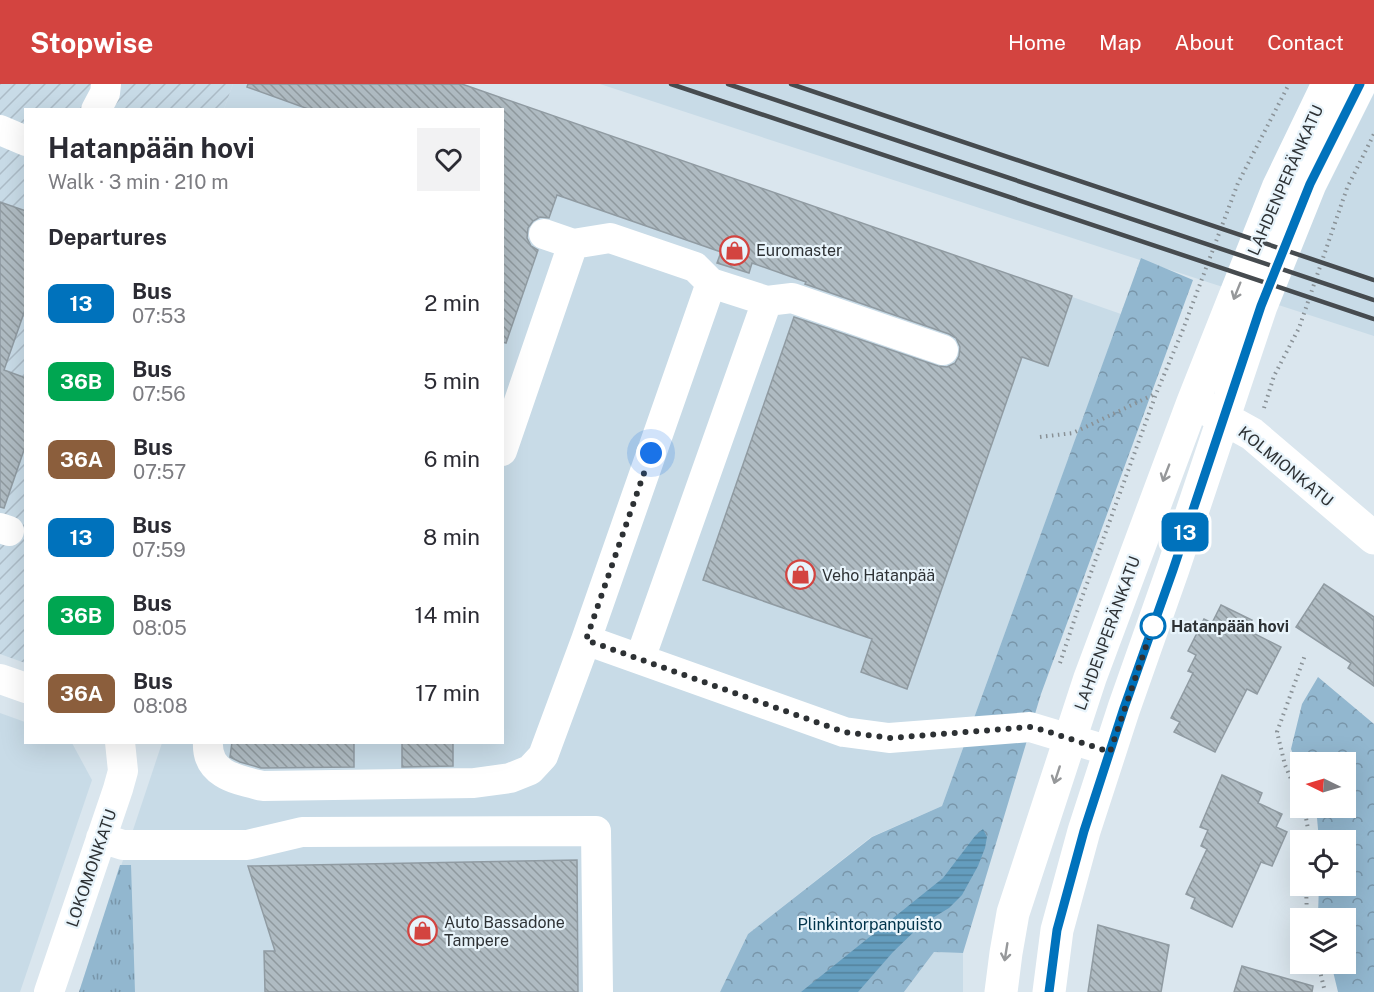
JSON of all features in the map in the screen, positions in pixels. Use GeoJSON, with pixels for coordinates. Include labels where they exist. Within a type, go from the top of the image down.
{"type":"FeatureCollection","features":[{"type":"Feature","properties":{"kind":"main road","name":"LAHDENPERÄNKATU"},"geometry":{"type":"LineString","coordinates":[[1001,992],[1013,913],[1069,739],[1110,623],[1193,402],[1278,188],[1328,84]]}},
{"type":"Feature","properties":{"kind":"main road","name":"LAHDENPERÄNKATU"},"geometry":{"type":"LineString","coordinates":[[1049,992],[1057,930],[1081,841],[1261,306],[1310,184],[1360,84]]}},
{"type":"Feature","properties":{"kind":"main road","name":"KOLMIONKATU"},"geometry":{"type":"LineString","coordinates":[[1193,402],[1252,434],[1374,538]]}},
{"type":"Feature","properties":{"kind":"street"},"geometry":{"type":"LineString","coordinates":[[97,108],[105,93],[106,84]]}},
{"type":"Feature","properties":{"kind":"street"},"geometry":{"type":"LineString","coordinates":[[0,130],[24,140]]}},
{"type":"Feature","properties":{"kind":"street"},"geometry":{"type":"LineString","coordinates":[[544,234],[573,244],[610,238],[696,267],[711,283],[768,301],[792,298],[944,350]]}},
{"type":"Feature","properties":{"kind":"street"},"geometry":{"type":"LineString","coordinates":[[504,445],[573,244]]}},
{"type":"Feature","properties":{"kind":"street"},"geometry":{"type":"LineString","coordinates":[[208,744],[207,751],[215,768],[233,779],[263,786],[474,783],[510,778],[530,770],[543,756],[711,283]]}},
{"type":"Feature","properties":{"kind":"street"},"geometry":{"type":"LineString","coordinates":[[640,659],[768,301]]}},
{"type":"Feature","properties":{"kind":"street"},"geometry":{"type":"LineString","coordinates":[[586,640],[844,732],[890,738],[1030,727],[1110,752]]}},
{"type":"Feature","properties":{"kind":"street"},"geometry":{"type":"LineString","coordinates":[[0,680],[24,687]]}},
{"type":"Feature","properties":{"kind":"street","name":"LOKOMONKATU"},"geometry":{"type":"LineString","coordinates":[[49,992],[123,771],[120,744]]}},
{"type":"Feature","properties":{"kind":"street"},"geometry":{"type":"LineString","coordinates":[[101,838],[123,845],[247,845],[302,832],[596,831],[598,992]]}},
{"type":"Feature","properties":{"kind":"path"},"geometry":{"type":"LineString","coordinates":[[1057,673],[1156,394],[1238,183],[1289,84]]}},
{"type":"Feature","properties":{"kind":"path"},"geometry":{"type":"LineString","coordinates":[[1040,436],[1073,433],[1156,394]]}},
{"type":"Feature","properties":{"kind":"path"},"geometry":{"type":"LineString","coordinates":[[1290,777],[1277,732],[1305,655]]}},
{"type":"Feature","properties":{"kind":"path"},"geometry":{"type":"LineString","coordinates":[[1321,974],[1325,992]]}},
{"type":"Feature","properties":{"kind":"shaded area"},"geometry":{"type":"Polygon","coordinates":[[[0,84],[233,84],[224,108],[24,108],[24,663],[0,654],[0,84]]]}},
{"type":"Feature","properties":{"kind":"shaded area"},"geometry":{"type":"Polygon","coordinates":[[[233,84],[462,84],[1121,314],[942,806],[871,837],[748,934],[720,992],[79,992],[162,744],[504,744],[504,108],[224,108],[233,84]]]}},
{"type":"Feature","properties":{"kind":"shaded area"},"geometry":{"type":"Polygon","coordinates":[[[600,84],[1374,84],[1374,336],[792,147],[600,84]]]}},
{"type":"Feature","properties":{"kind":"shaded area"},"geometry":{"type":"Polygon","coordinates":[[[0,713],[24,722],[24,744],[73,744],[92,780],[20,992],[0,992],[0,713]]]}},
{"type":"Feature","properties":{"kind":"shaded area"},"geometry":{"type":"Polygon","coordinates":[[[983,829],[987,837],[985,848],[962,895],[949,908],[921,925],[893,952],[858,992],[801,992],[943,878],[983,829]]]}},
{"type":"Feature","properties":{"kind":"shaded area"},"geometry":{"type":"Polygon","coordinates":[[[934,952],[963,953],[963,992],[904,992],[934,952]]]}},
{"type":"Feature","properties":{"kind":"green space","name":"Plinkintorpanpuisto"},"geometry":{"type":"Polygon","coordinates":[[[1141,258],[1193,280],[1041,694],[963,953],[934,952],[904,992],[720,992],[748,934],[872,837],[942,806],[1141,258]]]}},
{"type":"Feature","properties":{"kind":"green space"},"geometry":{"type":"Polygon","coordinates":[[[1318,677],[1374,724],[1374,992],[1338,992],[1334,974],[1356,974],[1356,908],[1318,908],[1319,896],[1356,896],[1356,830],[1318,830],[1317,818],[1356,818],[1356,752],[1292,752],[1302,704],[1318,677]]]}},
{"type":"Feature","properties":{"kind":"green space"},"geometry":{"type":"Polygon","coordinates":[[[120,865],[131,865],[135,992],[79,992],[120,865]]]}},
{"type":"Feature","properties":{"kind":"building"},"geometry":{"type":"Polygon","coordinates":[[[248,84],[462,84],[1072,296],[1048,366],[1022,357],[907,689],[861,672],[872,639],[703,580],[794,317],[938,366],[947,367],[955,363],[960,347],[956,338],[752,263],[749,273],[717,263],[721,252],[557,195],[549,218],[540,217],[528,228],[527,238],[531,246],[538,250],[506,343],[504,342],[504,108],[305,108],[247,87],[248,84]]]}},
{"type":"Feature","properties":{"kind":"building"},"geometry":{"type":"Polygon","coordinates":[[[0,202],[24,210],[24,313],[4,370],[24,377],[24,450],[4,508],[0,507],[0,202]]]}},
{"type":"Feature","properties":{"kind":"building"},"geometry":{"type":"Polygon","coordinates":[[[1324,584],[1374,617],[1374,686],[1348,668],[1351,663],[1296,627],[1324,584]]]}},
{"type":"Feature","properties":{"kind":"building"},"geometry":{"type":"Polygon","coordinates":[[[1221,605],[1252,620],[1247,630],[1281,647],[1257,694],[1247,689],[1215,752],[1174,732],[1180,722],[1171,718],[1193,673],[1188,671],[1196,655],[1188,651],[1204,619],[1212,623],[1221,605]]]}},
{"type":"Feature","properties":{"kind":"building"},"geometry":{"type":"Polygon","coordinates":[[[232,744],[354,744],[354,767],[261,768],[230,757],[232,744]]]}},
{"type":"Feature","properties":{"kind":"building"},"geometry":{"type":"Polygon","coordinates":[[[402,744],[453,744],[453,766],[402,767],[402,744]]]}},
{"type":"Feature","properties":{"kind":"building"},"geometry":{"type":"Polygon","coordinates":[[[1222,775],[1262,793],[1258,803],[1282,814],[1276,827],[1287,832],[1272,866],[1261,862],[1232,927],[1191,908],[1195,898],[1186,894],[1207,849],[1201,846],[1208,830],[1200,827],[1222,775]]]}},
{"type":"Feature","properties":{"kind":"building","name":"Auto Bassadone Tampere"},"geometry":{"type":"Polygon","coordinates":[[[577,860],[578,992],[265,992],[264,951],[275,951],[248,866],[577,860]]]}},
{"type":"Feature","properties":{"kind":"building"},"geometry":{"type":"Polygon","coordinates":[[[1098,925],[1169,945],[1161,992],[1088,992],[1098,925]]]}},
{"type":"Feature","properties":{"kind":"building"},"geometry":{"type":"Polygon","coordinates":[[[1242,966],[1313,986],[1312,992],[1234,992],[1242,966]]]}},
{"type":"Feature","properties":{"kind":"railway"},"geometry":{"type":"LineString","coordinates":[[671,84],[1374,319]]}},
{"type":"Feature","properties":{"kind":"railway"},"geometry":{"type":"LineString","coordinates":[[728,84],[1374,300]]}},
{"type":"Feature","properties":{"kind":"railway"},"geometry":{"type":"LineString","coordinates":[[791,84],[1374,280]]}},
{"type":"Feature","properties":{"kind":"bus line","name":"13"},"geometry":{"type":"LineString","coordinates":[[1049,992],[1057,930],[1084,831],[1261,306],[1310,184],[1360,84]]}},
{"type":"Feature","properties":{"kind":"place","name":"Euromaster"},"geometry":{"type":"Point","coordinates":[735,250]}},
{"type":"Feature","properties":{"kind":"place","name":"Veho Hatanpää"},"geometry":{"type":"Point","coordinates":[801,575]}},
{"type":"Feature","properties":{"kind":"place","name":"Hatanpään hovi"},"geometry":{"type":"Point","coordinates":[1153,626]}},
{"type":"Feature","properties":{"kind":"place","name":"Auto Bassadone Tampere"},"geometry":{"type":"Point","coordinates":[423,931]}},
{"type":"Feature","properties":{"kind":"route"},"geometry":{"type":"LineString","coordinates":[[651,453],[586,640],[844,732],[890,738],[1030,727],[1110,752],[1153,626]]}}]}
